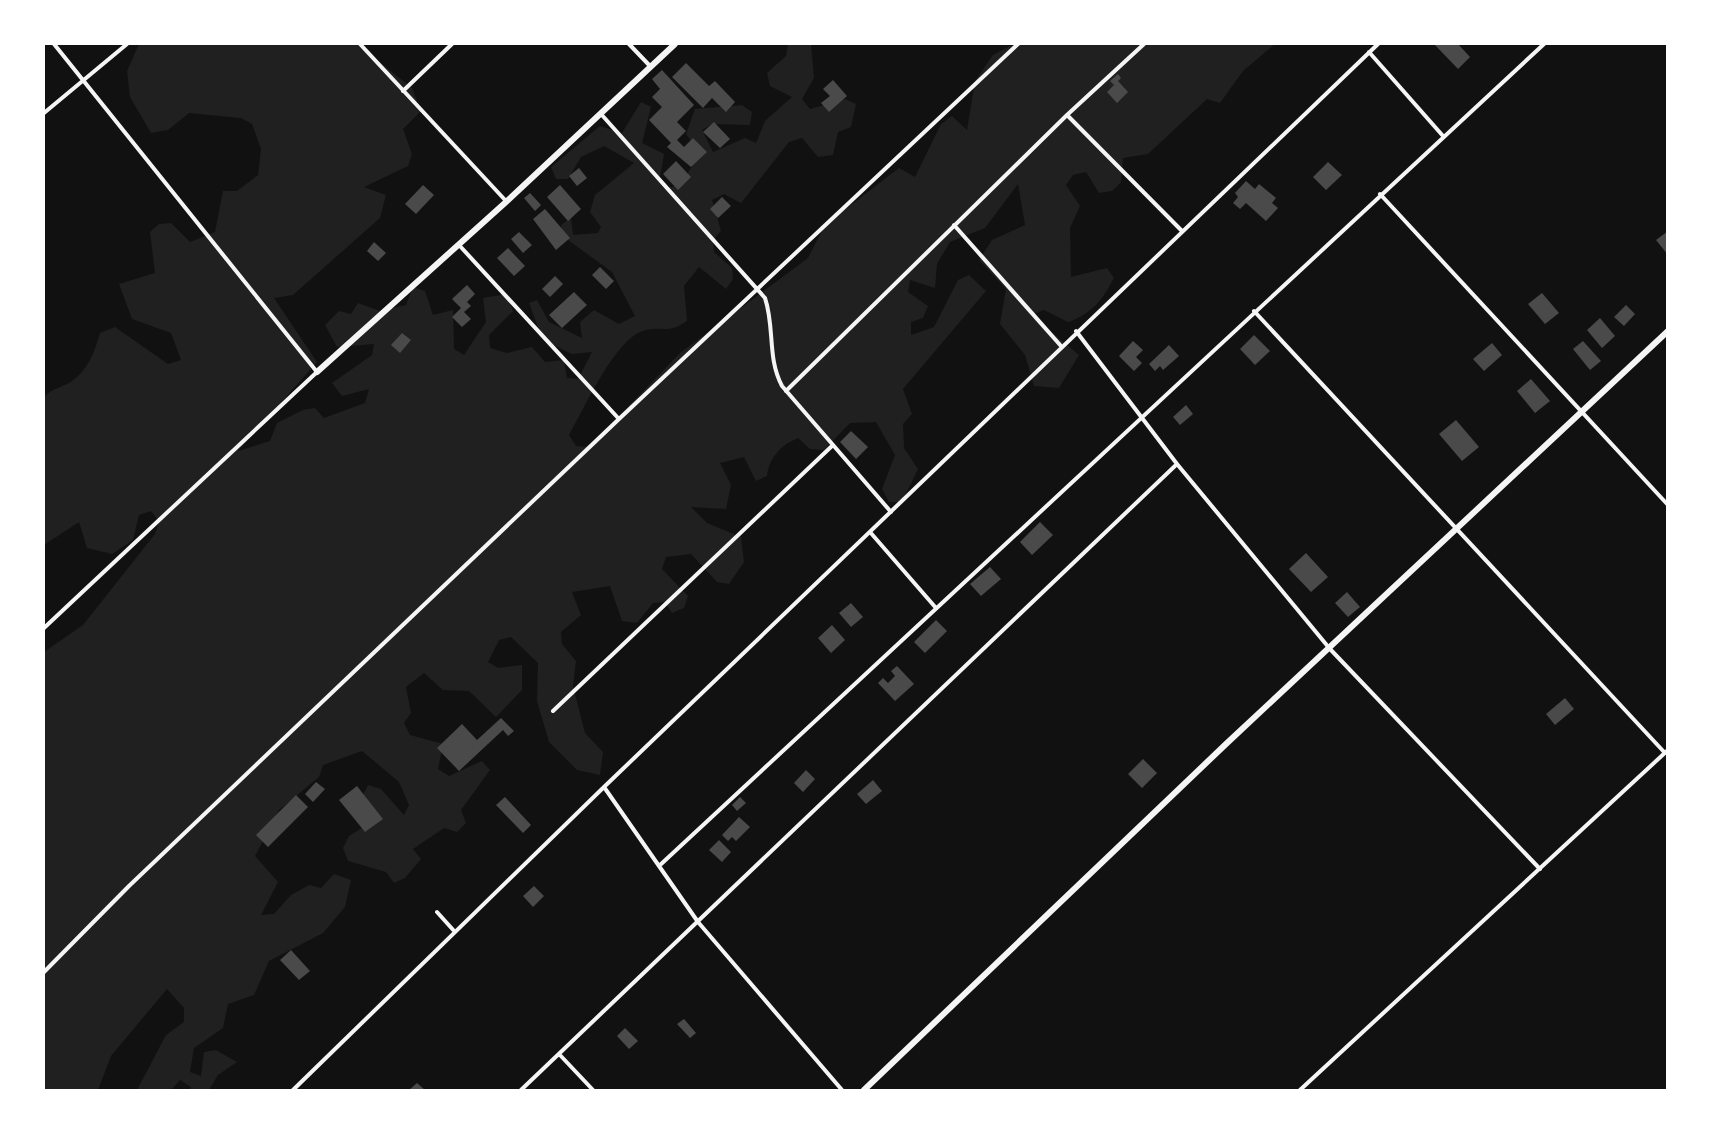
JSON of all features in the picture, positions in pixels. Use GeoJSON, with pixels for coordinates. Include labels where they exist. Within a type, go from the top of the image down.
{"type":"FeatureCollection","features":[{"type":"Feature","properties":{"kind":"street"},"geometry":{"type":"LineString","coordinates":[[317,372],[506,202],[675,44]]}},
{"type":"Feature","properties":{"kind":"street"},"geometry":{"type":"LineString","coordinates":[[864,1090],[1226,744],[1668,331]]}},
{"type":"Feature","properties":{"kind":"lane"},"geometry":{"type":"LineString","coordinates":[[44,628],[317,372],[54,44]]}},
{"type":"Feature","properties":{"kind":"lane"},"geometry":{"type":"LineString","coordinates":[[44,113],[83,78],[127,44]]}},
{"type":"Feature","properties":{"kind":"lane"},"geometry":{"type":"LineString","coordinates":[[360,44],[506,202]]}},
{"type":"Feature","properties":{"kind":"lane"},"geometry":{"type":"LineString","coordinates":[[403,91],[452,44]]}},
{"type":"Feature","properties":{"kind":"lane"},"geometry":{"type":"LineString","coordinates":[[629,44],[651,66]]}},
{"type":"Feature","properties":{"kind":"lane"},"geometry":{"type":"LineString","coordinates":[[44,972],[137,878],[619,418],[1018,44]]}},
{"type":"Feature","properties":{"kind":"lane"},"geometry":{"type":"LineString","coordinates":[[786,391],[1067,115],[1144,44]]}},
{"type":"Feature","properties":{"kind":"lane"},"geometry":{"type":"LineString","coordinates":[[293,1090],[1076,331],[1378,44]]}},
{"type":"Feature","properties":{"kind":"lane"},"geometry":{"type":"LineString","coordinates":[[659,866],[1544,44]]}},
{"type":"Feature","properties":{"kind":"lane"},"geometry":{"type":"LineString","coordinates":[[1369,52],[1443,136]]}},
{"type":"Feature","properties":{"kind":"lane"},"geometry":{"type":"LineString","coordinates":[[601,114],[765,298],[770,314],[772,362],[786,391],[891,512]]}},
{"type":"Feature","properties":{"kind":"lane"},"geometry":{"type":"LineString","coordinates":[[1067,115],[1181,230]]}},
{"type":"Feature","properties":{"kind":"lane"},"geometry":{"type":"LineString","coordinates":[[1380,194],[1668,505]]}},
{"type":"Feature","properties":{"kind":"lane"},"geometry":{"type":"LineString","coordinates":[[954,225],[1061,346]]}},
{"type":"Feature","properties":{"kind":"lane"},"geometry":{"type":"LineString","coordinates":[[459,244],[619,418]]}},
{"type":"Feature","properties":{"kind":"lane"},"geometry":{"type":"LineString","coordinates":[[1254,311],[1666,752],[1300,1090]]}},
{"type":"Feature","properties":{"kind":"lane"},"geometry":{"type":"LineString","coordinates":[[1076,331],[1177,464],[1330,649],[1540,869]]}},
{"type":"Feature","properties":{"kind":"lane"},"geometry":{"type":"LineString","coordinates":[[552,711],[833,445]]}},
{"type":"Feature","properties":{"kind":"lane"},"geometry":{"type":"LineString","coordinates":[[521,1090],[1177,464]]}},
{"type":"Feature","properties":{"kind":"lane"},"geometry":{"type":"LineString","coordinates":[[870,532],[936,608]]}},
{"type":"Feature","properties":{"kind":"lane"},"geometry":{"type":"LineString","coordinates":[[604,787],[698,922],[842,1090]]}},
{"type":"Feature","properties":{"kind":"lane"},"geometry":{"type":"LineString","coordinates":[[437,912],[455,932]]}},
{"type":"Feature","properties":{"kind":"lane"},"geometry":{"type":"LineString","coordinates":[[559,1054],[592,1090]]}},
{"type":"Feature","properties":{"kind":"shaded area"},"geometry":{"type":"Polygon","coordinates":[[[139,44],[357,44],[412,88],[421,111],[403,129],[412,154],[408,166],[364,187],[386,195],[380,218],[293,295],[274,298],[317,362],[238,451],[270,441],[277,423],[303,410],[315,408],[324,418],[365,403],[369,389],[342,396],[332,383],[372,355],[374,344],[337,347],[325,325],[339,311],[351,314],[358,303],[380,311],[406,305],[413,287],[425,291],[433,315],[453,310],[454,349],[464,355],[486,322],[483,298],[507,294],[513,311],[489,335],[490,348],[507,353],[532,347],[545,362],[564,360],[567,378],[578,379],[592,352],[572,354],[543,340],[529,303],[537,300],[549,322],[582,338],[580,322],[594,310],[619,324],[635,316],[612,272],[564,237],[561,225],[571,218],[573,235],[598,233],[601,227],[590,212],[595,195],[634,163],[604,146],[581,157],[568,179],[556,179],[551,167],[600,126],[622,133],[641,102],[651,107],[642,143],[664,154],[660,178],[667,188],[680,185],[700,154],[686,134],[695,109],[742,105],[752,112],[750,125],[712,124],[702,130],[713,152],[745,138],[756,143],[765,121],[792,97],[770,86],[767,73],[786,56],[788,44],[811,44],[814,78],[802,99],[810,109],[845,99],[856,104],[851,127],[838,132],[833,155],[818,157],[802,138],[789,142],[741,203],[724,194],[712,200],[721,231],[713,240],[714,252],[732,268],[733,279],[726,289],[699,267],[684,286],[687,321],[670,329],[643,331],[632,337],[622,347],[601,376],[569,435],[576,446],[589,447],[680,353],[808,258],[825,225],[899,168],[915,177],[941,124],[952,116],[967,130],[975,81],[993,55],[1014,44],[1275,44],[1243,71],[1220,103],[1207,99],[1148,154],[1123,158],[1121,182],[1112,191],[1099,193],[1086,172],[1073,175],[1066,185],[1080,206],[1070,228],[1071,277],[1107,268],[1114,278],[1096,305],[1076,319],[1068,322],[1044,310],[1031,315],[1079,355],[1059,388],[1034,386],[1025,355],[1000,324],[1006,289],[979,260],[992,240],[1025,225],[1018,184],[985,228],[950,242],[937,264],[935,288],[910,280],[908,292],[928,306],[923,318],[911,322],[911,335],[934,327],[958,280],[969,275],[986,291],[903,389],[912,414],[903,424],[904,448],[918,469],[902,502],[889,502],[882,489],[895,455],[876,422],[850,423],[824,450],[810,449],[798,438],[781,448],[770,463],[767,476],[756,481],[744,457],[720,463],[731,485],[726,509],[691,507],[707,523],[741,537],[744,562],[729,584],[717,582],[691,554],[666,557],[662,569],[688,596],[684,608],[672,613],[665,602],[653,603],[637,623],[622,621],[610,586],[572,592],[581,615],[561,632],[562,644],[576,661],[573,686],[585,733],[603,752],[600,775],[577,770],[549,742],[537,701],[538,663],[511,637],[499,640],[488,662],[498,668],[522,665],[522,690],[496,717],[469,691],[443,690],[424,673],[406,687],[411,713],[404,723],[410,735],[443,744],[438,769],[449,776],[482,761],[490,770],[461,810],[466,823],[457,832],[444,828],[413,849],[421,859],[405,878],[394,883],[386,872],[348,861],[343,848],[349,836],[378,818],[362,797],[368,785],[381,789],[404,815],[409,805],[399,782],[362,751],[323,765],[319,777],[279,810],[255,856],[278,882],[261,915],[274,914],[291,895],[309,885],[321,888],[334,874],[351,880],[345,907],[323,933],[269,961],[254,995],[228,1004],[223,1028],[194,1048],[190,1072],[201,1076],[204,1052],[216,1050],[237,1062],[218,1075],[209,1090],[190,1090],[191,1087],[180,1080],[171,1090],[137,1090],[166,1035],[184,1022],[184,1008],[167,989],[111,1056],[98,1090],[44,1090],[44,652],[83,625],[155,534],[159,522],[151,511],[139,515],[133,540],[112,554],[87,548],[79,522],[44,545],[44,397],[78,377],[90,360],[100,333],[115,327],[168,364],[181,360],[171,333],[132,319],[119,284],[155,273],[150,232],[159,224],[171,223],[190,242],[215,232],[223,191],[237,191],[258,175],[261,149],[252,124],[241,118],[189,113],[168,130],[151,133],[130,97],[127,71],[139,44]]]}},
{"type":"Feature","properties":{"kind":"building"},"geometry":{"type":"Polygon","coordinates":[[[1434,44],[1458,44],[1470,57],[1458,69],[1434,44]]]}},
{"type":"Feature","properties":{"kind":"building"},"geometry":{"type":"Polygon","coordinates":[[[686,63],[709,86],[715,81],[735,102],[726,112],[712,98],[703,108],[672,77],[686,63]]]}},
{"type":"Feature","properties":{"kind":"building"},"geometry":{"type":"Polygon","coordinates":[[[662,70],[694,105],[677,122],[686,131],[677,140],[684,147],[693,138],[707,152],[691,167],[667,147],[671,143],[649,120],[662,107],[652,97],[660,89],[652,79],[662,70]]]}},
{"type":"Feature","properties":{"kind":"building"},"geometry":{"type":"Polygon","coordinates":[[[1118,74],[1121,78],[1118,81],[1128,92],[1117,103],[1107,92],[1114,85],[1110,81],[1118,74]]]}},
{"type":"Feature","properties":{"kind":"building"},"geometry":{"type":"Polygon","coordinates":[[[833,80],[847,96],[829,112],[821,103],[830,96],[823,89],[833,80]]]}},
{"type":"Feature","properties":{"kind":"building"},"geometry":{"type":"Polygon","coordinates":[[[714,122],[730,139],[720,148],[703,132],[714,122]]]}},
{"type":"Feature","properties":{"kind":"building"},"geometry":{"type":"Polygon","coordinates":[[[676,161],[691,177],[678,190],[663,174],[676,161]]]}},
{"type":"Feature","properties":{"kind":"building"},"geometry":{"type":"Polygon","coordinates":[[[1328,162],[1342,175],[1326,190],[1313,177],[1328,162]]]}},
{"type":"Feature","properties":{"kind":"building"},"geometry":{"type":"Polygon","coordinates":[[[579,168],[587,178],[577,186],[569,176],[579,168]]]}},
{"type":"Feature","properties":{"kind":"building"},"geometry":{"type":"Polygon","coordinates":[[[1246,181],[1255,189],[1259,184],[1276,198],[1272,203],[1278,208],[1266,221],[1246,203],[1240,209],[1233,203],[1238,197],[1235,193],[1246,181]]]}},
{"type":"Feature","properties":{"kind":"building"},"geometry":{"type":"Polygon","coordinates":[[[423,185],[434,195],[416,214],[405,204],[423,185]]]}},
{"type":"Feature","properties":{"kind":"building"},"geometry":{"type":"Polygon","coordinates":[[[560,185],[581,209],[568,221],[547,197],[560,185]]]}},
{"type":"Feature","properties":{"kind":"building"},"geometry":{"type":"Polygon","coordinates":[[[530,193],[541,205],[535,211],[524,198],[530,193]]]}},
{"type":"Feature","properties":{"kind":"building"},"geometry":{"type":"Polygon","coordinates":[[[722,197],[731,206],[718,218],[710,209],[722,197]]]}},
{"type":"Feature","properties":{"kind":"building"},"geometry":{"type":"Polygon","coordinates":[[[545,209],[570,238],[556,250],[533,219],[545,209]]]}},
{"type":"Feature","properties":{"kind":"building"},"geometry":{"type":"Polygon","coordinates":[[[1668,231],[1668,255],[1656,240],[1668,231]]]}},
{"type":"Feature","properties":{"kind":"building"},"geometry":{"type":"Polygon","coordinates":[[[519,232],[532,245],[523,253],[511,239],[519,232]]]}},
{"type":"Feature","properties":{"kind":"building"},"geometry":{"type":"Polygon","coordinates":[[[374,242],[386,253],[378,261],[367,251],[374,242]]]}},
{"type":"Feature","properties":{"kind":"building"},"geometry":{"type":"Polygon","coordinates":[[[508,248],[525,266],[514,276],[497,258],[508,248]]]}},
{"type":"Feature","properties":{"kind":"building"},"geometry":{"type":"Polygon","coordinates":[[[600,267],[614,281],[606,289],[592,275],[600,267]]]}},
{"type":"Feature","properties":{"kind":"building"},"geometry":{"type":"Polygon","coordinates":[[[555,276],[563,284],[550,297],[542,289],[555,276]]]}},
{"type":"Feature","properties":{"kind":"building"},"geometry":{"type":"Polygon","coordinates":[[[467,285],[475,294],[467,302],[471,306],[464,312],[471,319],[462,327],[452,317],[461,308],[452,299],[467,285]]]}},
{"type":"Feature","properties":{"kind":"building"},"geometry":{"type":"Polygon","coordinates":[[[574,292],[587,305],[562,328],[549,315],[574,292]]]}},
{"type":"Feature","properties":{"kind":"building"},"geometry":{"type":"Polygon","coordinates":[[[1542,293],[1559,313],[1545,324],[1528,304],[1542,293]]]}},
{"type":"Feature","properties":{"kind":"building"},"geometry":{"type":"Polygon","coordinates":[[[1626,305],[1635,314],[1624,326],[1614,317],[1626,305]]]}},
{"type":"Feature","properties":{"kind":"building"},"geometry":{"type":"Polygon","coordinates":[[[1600,318],[1615,336],[1602,348],[1587,330],[1600,318]]]}},
{"type":"Feature","properties":{"kind":"building"},"geometry":{"type":"Polygon","coordinates":[[[402,333],[411,340],[400,353],[391,345],[402,333]]]}},
{"type":"Feature","properties":{"kind":"building"},"geometry":{"type":"Polygon","coordinates":[[[1254,335],[1270,351],[1255,365],[1240,349],[1254,335]]]}},
{"type":"Feature","properties":{"kind":"building"},"geometry":{"type":"Polygon","coordinates":[[[1133,341],[1143,350],[1136,357],[1142,363],[1134,371],[1119,356],[1133,341]]]}},
{"type":"Feature","properties":{"kind":"building"},"geometry":{"type":"Polygon","coordinates":[[[1583,341],[1601,361],[1590,370],[1573,349],[1583,341]]]}},
{"type":"Feature","properties":{"kind":"building"},"geometry":{"type":"Polygon","coordinates":[[[1492,343],[1502,355],[1484,371],[1473,359],[1492,343]]]}},
{"type":"Feature","properties":{"kind":"building"},"geometry":{"type":"Polygon","coordinates":[[[1169,345],[1179,356],[1163,370],[1160,366],[1155,371],[1149,364],[1169,345]]]}},
{"type":"Feature","properties":{"kind":"building"},"geometry":{"type":"Polygon","coordinates":[[[1531,379],[1550,401],[1535,413],[1517,391],[1531,379]]]}},
{"type":"Feature","properties":{"kind":"building"},"geometry":{"type":"Polygon","coordinates":[[[1186,405],[1193,414],[1180,425],[1173,417],[1186,405]]]}},
{"type":"Feature","properties":{"kind":"building"},"geometry":{"type":"Polygon","coordinates":[[[1456,420],[1479,447],[1462,461],[1439,434],[1456,420]]]}},
{"type":"Feature","properties":{"kind":"building"},"geometry":{"type":"Polygon","coordinates":[[[851,431],[868,447],[856,459],[840,442],[851,431]]]}},
{"type":"Feature","properties":{"kind":"building"},"geometry":{"type":"Polygon","coordinates":[[[1040,522],[1053,535],[1032,555],[1020,542],[1040,522]]]}},
{"type":"Feature","properties":{"kind":"building"},"geometry":{"type":"Polygon","coordinates":[[[1306,553],[1328,577],[1311,592],[1289,569],[1306,553]]]}},
{"type":"Feature","properties":{"kind":"building"},"geometry":{"type":"Polygon","coordinates":[[[990,567],[1001,579],[981,596],[970,584],[990,567]]]}},
{"type":"Feature","properties":{"kind":"building"},"geometry":{"type":"Polygon","coordinates":[[[1347,592],[1360,607],[1348,617],[1335,603],[1347,592]]]}},
{"type":"Feature","properties":{"kind":"building"},"geometry":{"type":"Polygon","coordinates":[[[851,603],[863,617],[851,627],[839,613],[851,603]]]}},
{"type":"Feature","properties":{"kind":"building"},"geometry":{"type":"Polygon","coordinates":[[[936,620],[947,631],[925,653],[914,642],[936,620]]]}},
{"type":"Feature","properties":{"kind":"building"},"geometry":{"type":"Polygon","coordinates":[[[832,625],[845,640],[831,653],[818,638],[832,625]]]}},
{"type":"Feature","properties":{"kind":"building"},"geometry":{"type":"Polygon","coordinates":[[[897,666],[914,684],[895,701],[878,683],[883,678],[888,683],[895,676],[891,671],[897,666]]]}},
{"type":"Feature","properties":{"kind":"building"},"geometry":{"type":"Polygon","coordinates":[[[1565,698],[1574,709],[1555,725],[1546,714],[1565,698]]]}},
{"type":"Feature","properties":{"kind":"building"},"geometry":{"type":"Polygon","coordinates":[[[501,718],[514,731],[508,736],[503,730],[459,771],[437,748],[462,724],[477,740],[501,718]]]}},
{"type":"Feature","properties":{"kind":"building"},"geometry":{"type":"Polygon","coordinates":[[[1143,759],[1157,773],[1142,788],[1128,774],[1143,759]]]}},
{"type":"Feature","properties":{"kind":"building"},"geometry":{"type":"Polygon","coordinates":[[[806,770],[815,779],[803,792],[794,783],[806,770]]]}},
{"type":"Feature","properties":{"kind":"building"},"geometry":{"type":"Polygon","coordinates":[[[873,780],[882,791],[866,804],[857,794],[873,780]]]}},
{"type":"Feature","properties":{"kind":"building"},"geometry":{"type":"Polygon","coordinates":[[[316,782],[325,789],[313,802],[305,794],[316,782]]]}},
{"type":"Feature","properties":{"kind":"building"},"geometry":{"type":"Polygon","coordinates":[[[357,786],[383,819],[365,832],[339,800],[357,786]]]}},
{"type":"Feature","properties":{"kind":"building"},"geometry":{"type":"Polygon","coordinates":[[[296,795],[308,807],[268,847],[256,835],[296,795]]]}},
{"type":"Feature","properties":{"kind":"building"},"geometry":{"type":"Polygon","coordinates":[[[505,797],[531,825],[523,833],[496,805],[505,797]]]}},
{"type":"Feature","properties":{"kind":"building"},"geometry":{"type":"Polygon","coordinates":[[[740,797],[746,803],[737,811],[732,805],[740,797]]]}},
{"type":"Feature","properties":{"kind":"building"},"geometry":{"type":"Polygon","coordinates":[[[739,817],[750,827],[736,841],[732,837],[728,841],[722,835],[739,817]]]}},
{"type":"Feature","properties":{"kind":"building"},"geometry":{"type":"Polygon","coordinates":[[[719,840],[731,852],[722,862],[709,850],[719,840]]]}},
{"type":"Feature","properties":{"kind":"building"},"geometry":{"type":"Polygon","coordinates":[[[534,886],[544,896],[533,907],[523,896],[534,886]]]}},
{"type":"Feature","properties":{"kind":"building"},"geometry":{"type":"Polygon","coordinates":[[[291,950],[310,971],[299,980],[280,960],[291,950]]]}},
{"type":"Feature","properties":{"kind":"building"},"geometry":{"type":"Polygon","coordinates":[[[684,1019],[696,1033],[690,1038],[677,1024],[684,1019]]]}},
{"type":"Feature","properties":{"kind":"building"},"geometry":{"type":"Polygon","coordinates":[[[625,1028],[638,1041],[629,1049],[617,1036],[625,1028]]]}},
{"type":"Feature","properties":{"kind":"building"},"geometry":{"type":"Polygon","coordinates":[[[417,1083],[425,1090],[409,1090],[417,1083]]]}}]}
